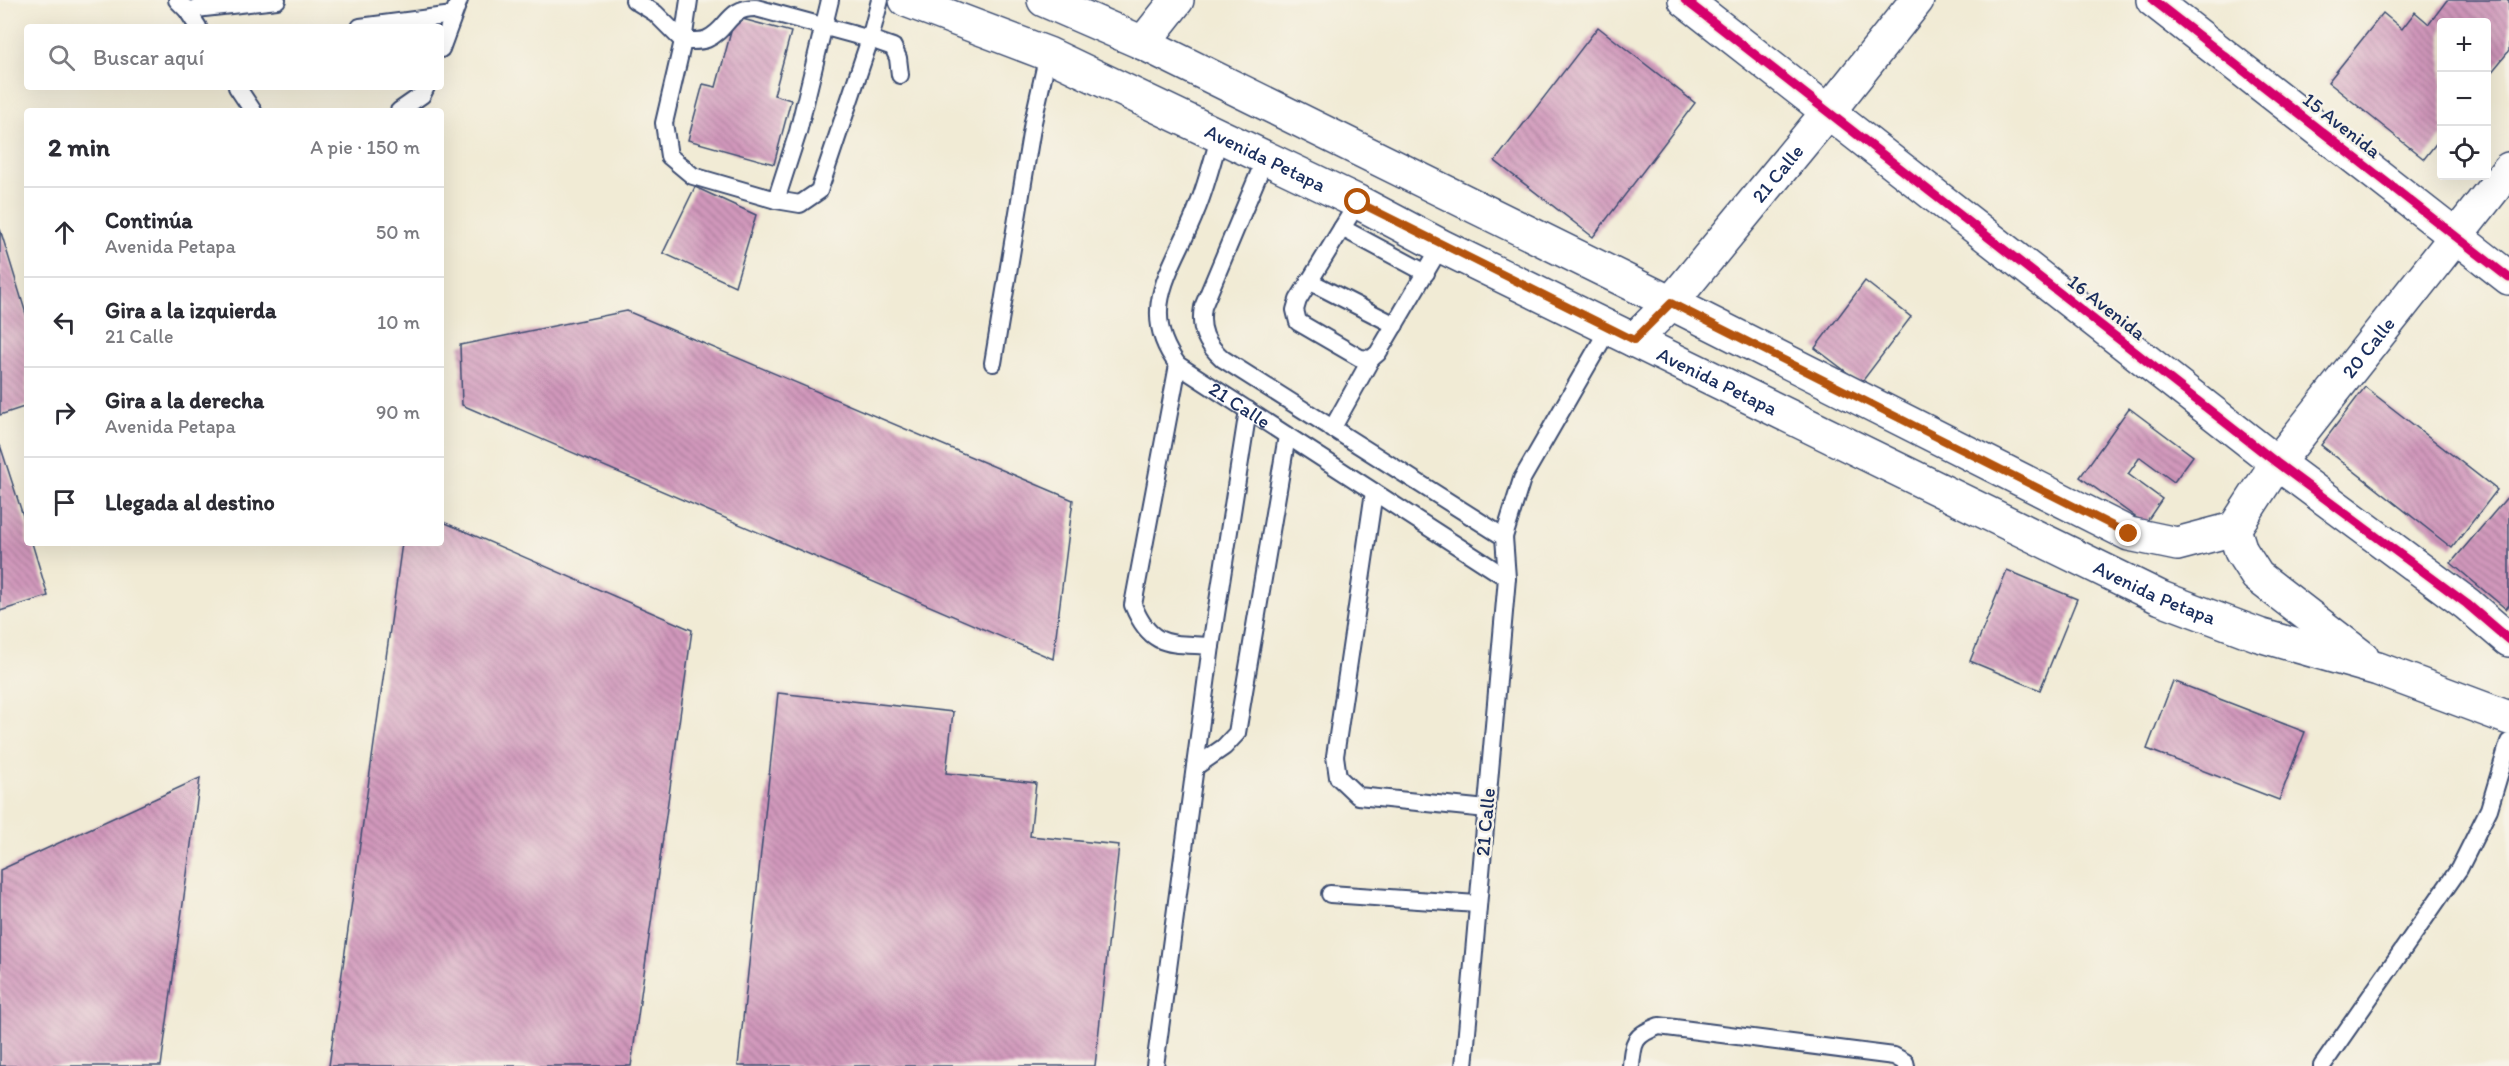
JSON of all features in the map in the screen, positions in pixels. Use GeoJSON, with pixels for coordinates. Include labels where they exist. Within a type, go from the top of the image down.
{"type":"FeatureCollection","features":[{"type":"Feature","properties":{"kind":"main road","name":"Avenida Petapa"},"geometry":{"type":"LineString","coordinates":[[906,0],[1048,54],[1265,159],[1350,215],[1434,259],[1622,334],[2161,598],[2259,635],[2378,669],[2509,718]]}},
{"type":"Feature","properties":{"kind":"main road"},"geometry":{"type":"LineString","coordinates":[[1044,0],[1143,43],[1671,303],[2129,534],[2177,544],[2234,530],[2241,551],[2257,576],[2378,669]]}},
{"type":"Feature","properties":{"kind":"main road"},"geometry":{"type":"LineString","coordinates":[[1143,43],[1177,0]]}},
{"type":"Feature","properties":{"kind":"main road","name":"16 Avenida"},"geometry":{"type":"LineString","coordinates":[[1685,0],[2277,463],[2467,604],[2509,640]]}},
{"type":"Feature","properties":{"kind":"main road","name":"21 Calle"},"geometry":{"type":"LineString","coordinates":[[1622,334],[1671,303],[1917,0]]}},
{"type":"Feature","properties":{"kind":"main road","name":"15 Avenida"},"geometry":{"type":"LineString","coordinates":[[2153,0],[2509,278]]}},
{"type":"Feature","properties":{"kind":"main road","name":"20 Calle"},"geometry":{"type":"LineString","coordinates":[[2234,530],[2277,463],[2509,169]]}},
{"type":"Feature","properties":{"kind":"lane"},"geometry":{"type":"LineString","coordinates":[[182,5],[277,0]]}},
{"type":"Feature","properties":{"kind":"lane"},"geometry":{"type":"LineString","coordinates":[[634,0],[656,13],[682,41],[706,40],[714,35],[738,10],[744,8],[756,8],[870,39],[893,47],[898,58],[900,75]]}},
{"type":"Feature","properties":{"kind":"lane"},"geometry":{"type":"LineString","coordinates":[[689,0],[664,123],[669,156],[693,176],[776,200],[800,204],[819,191],[870,39],[880,0]]}},
{"type":"Feature","properties":{"kind":"lane"},"geometry":{"type":"LineString","coordinates":[[776,200],[798,132],[830,0]]}},
{"type":"Feature","properties":{"kind":"lane"},"geometry":{"type":"LineString","coordinates":[[182,5],[196,24]]}},
{"type":"Feature","properties":{"kind":"lane"},"geometry":{"type":"LineString","coordinates":[[374,24],[456,7]]}},
{"type":"Feature","properties":{"kind":"lane"},"geometry":{"type":"LineString","coordinates":[[444,41],[456,7]]}},
{"type":"Feature","properties":{"kind":"lane"},"geometry":{"type":"LineString","coordinates":[[993,363],[1034,122],[1048,54]]}},
{"type":"Feature","properties":{"kind":"lane"},"geometry":{"type":"LineString","coordinates":[[239,90],[251,108]]}},
{"type":"Feature","properties":{"kind":"lane"},"geometry":{"type":"LineString","coordinates":[[403,108],[422,95],[424,90]]}},
{"type":"Feature","properties":{"kind":"lane","name":"21 Calle"},"geometry":{"type":"LineString","coordinates":[[1220,136],[1197,211],[1161,289],[1158,325],[1162,340],[1178,365],[1507,578]]}},
{"type":"Feature","properties":{"kind":"lane","name":"21 Calle"},"geometry":{"type":"LineString","coordinates":[[1265,159],[1203,307],[1201,319],[1209,347],[1223,359],[1504,537],[1507,578],[1464,1066]]}},
{"type":"Feature","properties":{"kind":"lane"},"geometry":{"type":"LineString","coordinates":[[1350,215],[1309,281],[1295,310],[1298,322],[1360,358],[1371,359]]}},
{"type":"Feature","properties":{"kind":"lane"},"geometry":{"type":"LineString","coordinates":[[1332,429],[1371,359],[1378,353],[1434,259]]}},
{"type":"Feature","properties":{"kind":"lane"},"geometry":{"type":"LineString","coordinates":[[1309,281],[1395,325]]}},
{"type":"Feature","properties":{"kind":"lane"},"geometry":{"type":"LineString","coordinates":[[1504,537],[1522,479],[1622,334]]}},
{"type":"Feature","properties":{"kind":"lane"},"geometry":{"type":"LineString","coordinates":[[1178,365],[1133,605],[1141,624],[1160,642],[1211,646]]}},
{"type":"Feature","properties":{"kind":"lane"},"geometry":{"type":"LineString","coordinates":[[1155,1066],[1211,646],[1248,410]]}},
{"type":"Feature","properties":{"kind":"lane"},"geometry":{"type":"LineString","coordinates":[[1195,767],[1224,747],[1237,732],[1287,435]]}},
{"type":"Feature","properties":{"kind":"lane"},"geometry":{"type":"LineString","coordinates":[[1374,492],[1335,756],[1338,777],[1358,796],[1486,809]]}},
{"type":"Feature","properties":{"kind":"lane"},"geometry":{"type":"LineString","coordinates":[[2322,1066],[2459,869],[2488,809],[2509,742]]}},
{"type":"Feature","properties":{"kind":"lane"},"geometry":{"type":"LineString","coordinates":[[1330,894],[1478,904]]}},
{"type":"Feature","properties":{"kind":"lane"},"geometry":{"type":"LineString","coordinates":[[1631,1066],[1633,1044],[1643,1032],[1659,1026],[1894,1056],[1905,1062],[1906,1066]]}},
{"type":"Feature","properties":{"kind":"building"},"geometry":{"type":"Polygon","coordinates":[[[2447,0],[2509,0],[2509,51],[2491,73],[2491,18],[2437,18],[2437,142],[2424,159],[2328,82],[2383,13],[2402,29],[2415,12],[2429,24],[2447,0]]]}},
{"type":"Feature","properties":{"kind":"building"},"geometry":{"type":"Polygon","coordinates":[[[735,17],[791,32],[774,95],[791,100],[774,164],[688,140],[703,84],[716,87],[735,17]]]}},
{"type":"Feature","properties":{"kind":"building"},"geometry":{"type":"Polygon","coordinates":[[[1598,27],[1695,103],[1593,237],[1495,161],[1598,27]]]}},
{"type":"Feature","properties":{"kind":"building"},"geometry":{"type":"Polygon","coordinates":[[[695,187],[756,215],[735,286],[663,253],[695,187]]]}},
{"type":"Feature","properties":{"kind":"building"},"geometry":{"type":"Polygon","coordinates":[[[0,229],[24,307],[24,407],[0,415],[0,229]]]}},
{"type":"Feature","properties":{"kind":"building"},"geometry":{"type":"Polygon","coordinates":[[[1865,281],[1911,317],[1861,383],[1815,348],[1865,281]]]}},
{"type":"Feature","properties":{"kind":"building"},"geometry":{"type":"Polygon","coordinates":[[[627,311],[1073,500],[1053,659],[462,405],[460,345],[627,311]]]}},
{"type":"Feature","properties":{"kind":"building"},"geometry":{"type":"Polygon","coordinates":[[[2365,387],[2497,490],[2452,548],[2321,445],[2365,387]]]}},
{"type":"Feature","properties":{"kind":"building"},"geometry":{"type":"Polygon","coordinates":[[[2129,408],[2193,456],[2174,482],[2140,457],[2128,474],[2162,499],[2145,524],[2080,477],[2129,408]]]}},
{"type":"Feature","properties":{"kind":"building"},"geometry":{"type":"Polygon","coordinates":[[[0,445],[24,519],[24,546],[33,546],[48,596],[0,611],[0,445]]]}},
{"type":"Feature","properties":{"kind":"building"},"geometry":{"type":"Polygon","coordinates":[[[2509,495],[2509,605],[2506,609],[2451,563],[2509,495]]]}},
{"type":"Feature","properties":{"kind":"building"},"geometry":{"type":"Polygon","coordinates":[[[444,522],[692,630],[631,1066],[329,1066],[402,546],[444,546],[444,522]]]}},
{"type":"Feature","properties":{"kind":"building"},"geometry":{"type":"Polygon","coordinates":[[[2007,570],[2077,599],[2040,690],[1970,661],[2007,570]]]}},
{"type":"Feature","properties":{"kind":"building"},"geometry":{"type":"Polygon","coordinates":[[[2173,681],[2305,732],[2279,800],[2147,749],[2173,681]]]}},
{"type":"Feature","properties":{"kind":"building"},"geometry":{"type":"Polygon","coordinates":[[[778,693],[953,712],[946,773],[1036,783],[1030,836],[1119,845],[1095,1066],[738,1066],[778,693]]]}},
{"type":"Feature","properties":{"kind":"building"},"geometry":{"type":"Polygon","coordinates":[[[200,778],[161,1066],[0,1066],[0,870],[200,778]]]}},
{"type":"Feature","properties":{"kind":"cycle path"},"geometry":{"type":"LineString","coordinates":[[1685,0],[2277,463],[2467,604],[2509,640]]}},
{"type":"Feature","properties":{"kind":"cycle path"},"geometry":{"type":"LineString","coordinates":[[2153,0],[2509,278]]}},
{"type":"Feature","properties":{"kind":"route"},"geometry":{"type":"LineString","coordinates":[[1358,202],[1634,340],[1671,303],[2129,534]]}}]}
